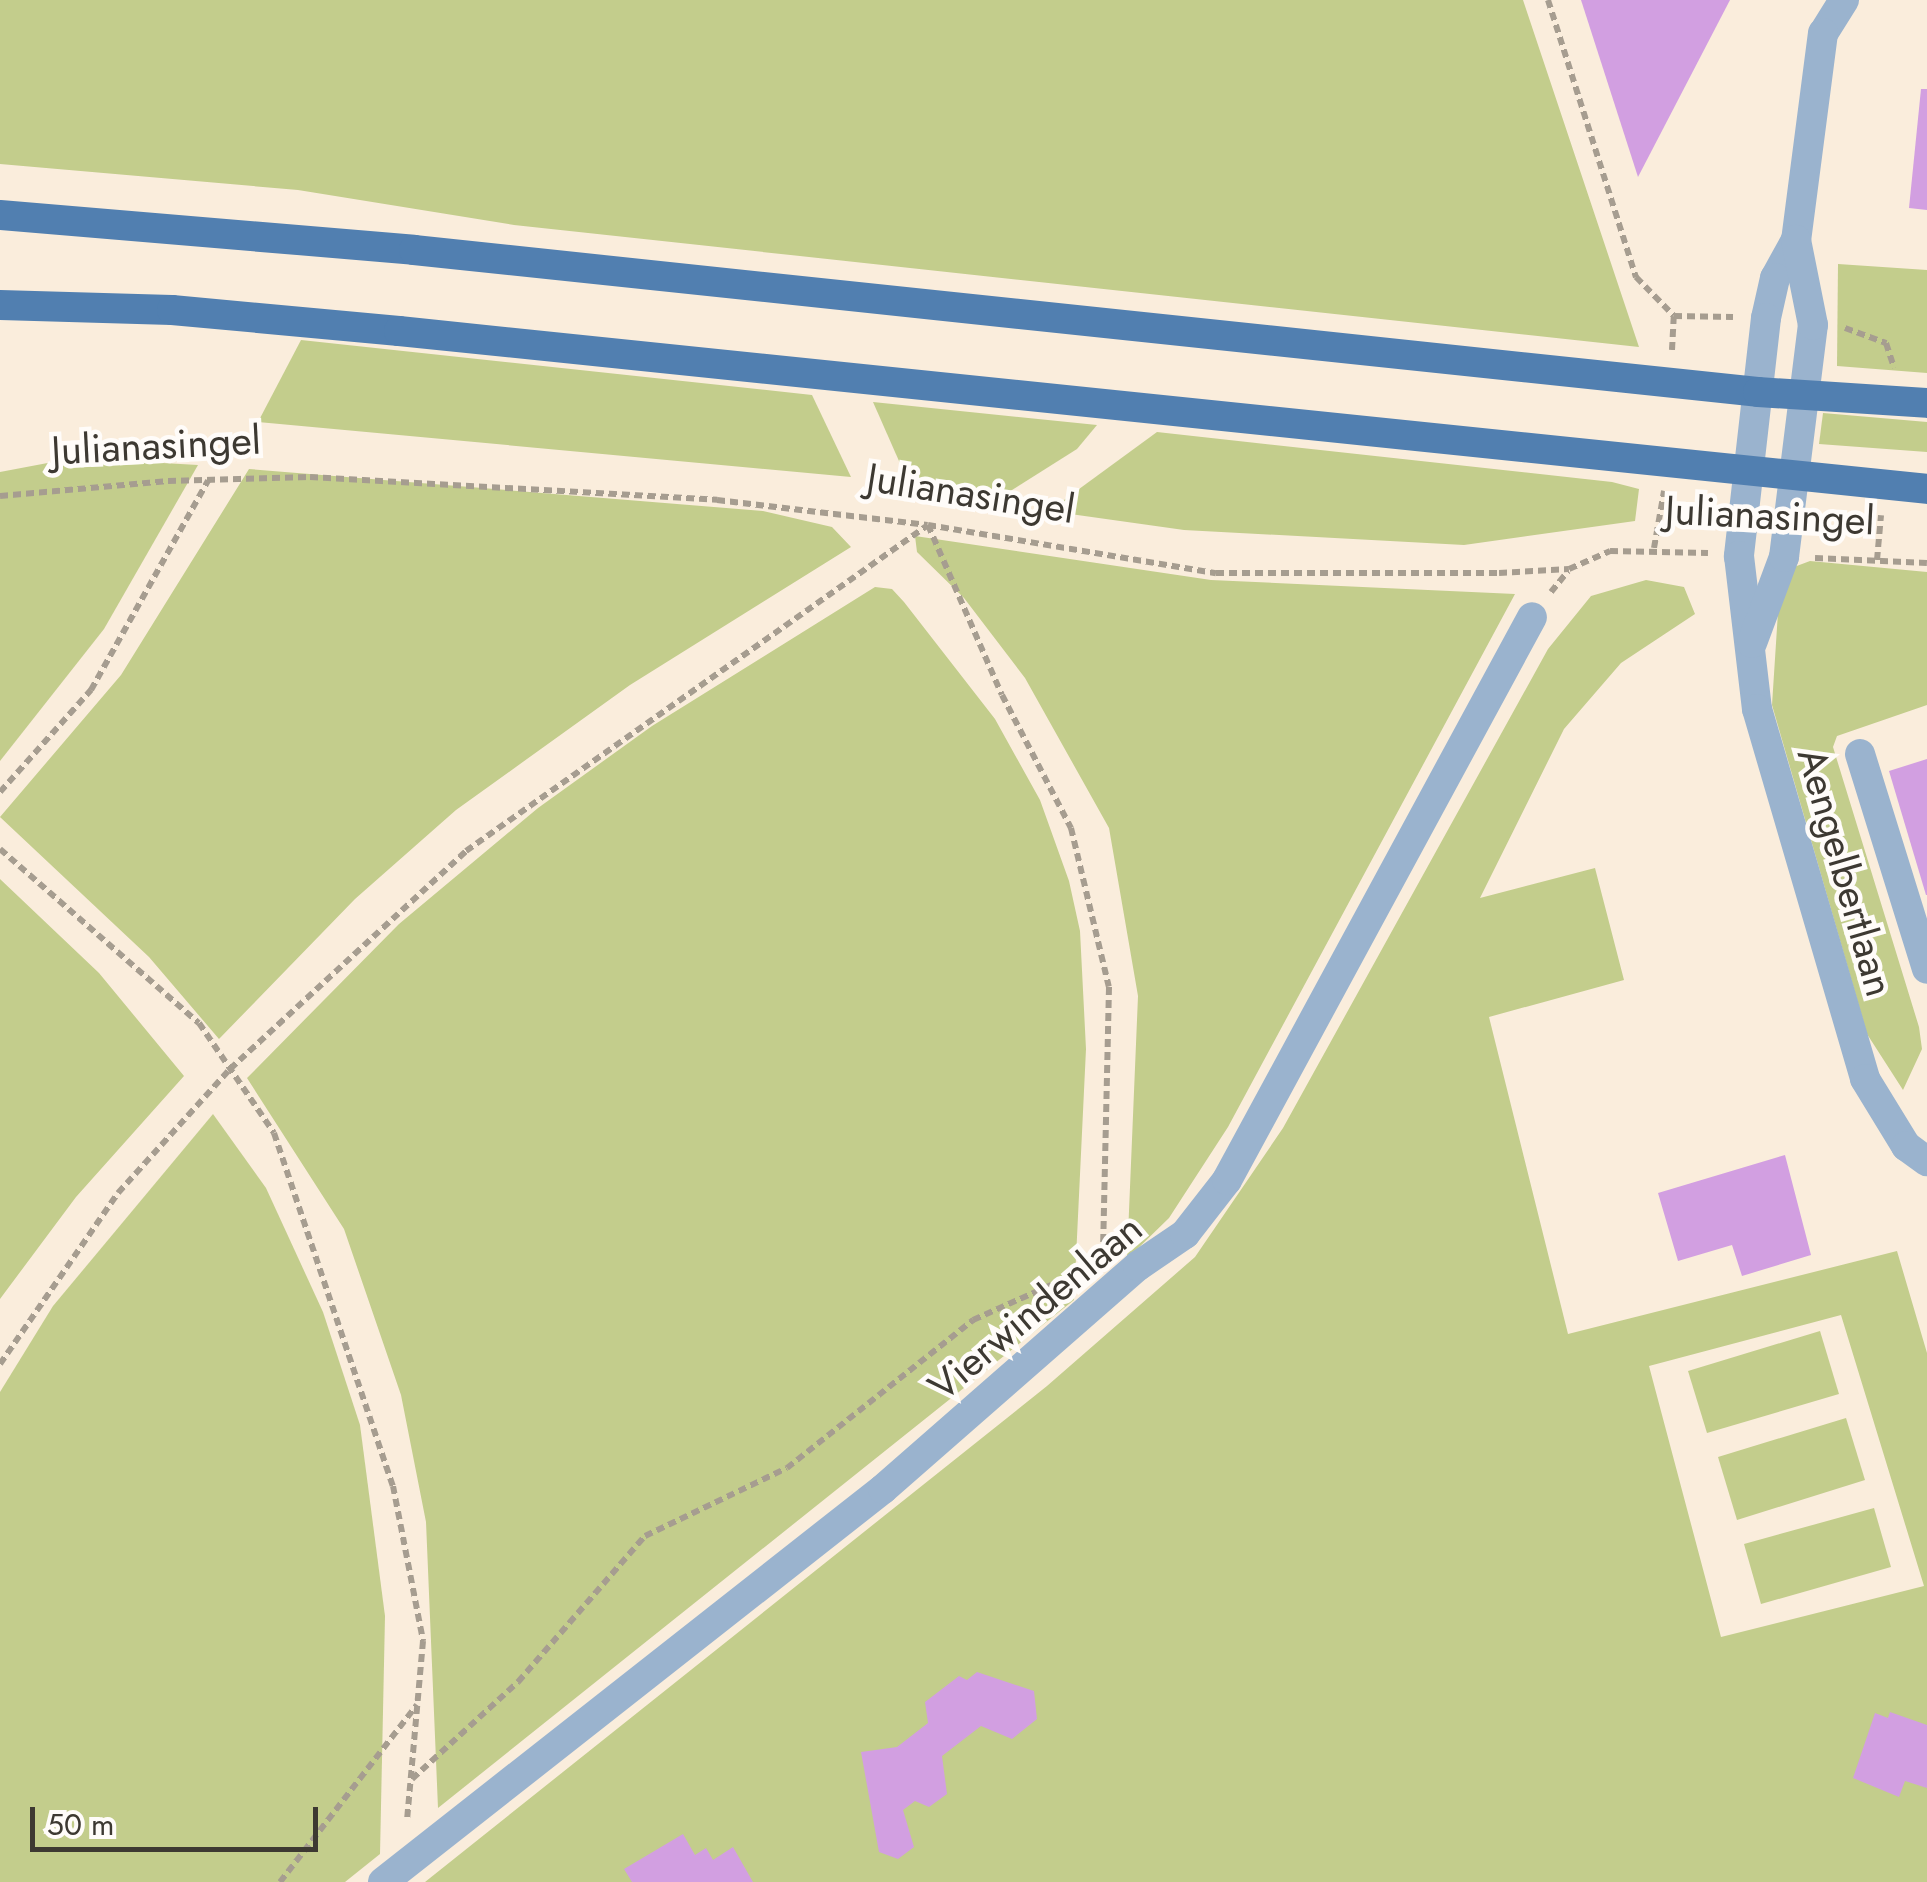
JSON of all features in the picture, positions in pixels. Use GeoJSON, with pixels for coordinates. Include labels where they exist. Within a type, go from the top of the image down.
{"type":"FeatureCollection","features":[{"type":"Feature","properties":{"kind":"main road"},"geometry":{"type":"LineString","coordinates":[[0,200],[53,214]]}},
{"type":"Feature","properties":{"kind":"main road"},"geometry":{"type":"LineString","coordinates":[[0,215],[53,214],[1758,392],[1927,403]]}},
{"type":"Feature","properties":{"kind":"main road","name":"Julianasingel"},"geometry":{"type":"LineString","coordinates":[[3,306],[172,310],[1749,466],[1927,490]]}},
{"type":"Feature","properties":{"kind":"street"},"geometry":{"type":"LineString","coordinates":[[1796,240],[1823,34],[1844,0]]}},
{"type":"Feature","properties":{"kind":"street","name":"Aengelbertlaan"},"geometry":{"type":"LineString","coordinates":[[1796,240],[1775,278],[1739,556],[1757,709],[1865,1079],[1906,1146],[1927,1161]]}},
{"type":"Feature","properties":{"kind":"street","name":"Aengelbertlaan"},"geometry":{"type":"LineString","coordinates":[[1752,643],[1784,557],[1813,325],[1796,240]]}},
{"type":"Feature","properties":{"kind":"street","name":"Vierwindenlaan"},"geometry":{"type":"LineString","coordinates":[[393,1874],[883,1489],[1102,1298],[1185,1234],[1226,1180],[1532,617]]}},
{"type":"Feature","properties":{"kind":"street"},"geometry":{"type":"LineString","coordinates":[[1860,754],[1927,969]]}},
{"type":"Feature","properties":{"kind":"path"},"geometry":{"type":"LineString","coordinates":[[1548,0],[1636,277],[1674,316]]}},
{"type":"Feature","properties":{"kind":"path","name":"Julianasingel"},"geometry":{"type":"LineString","coordinates":[[0,496],[209,480],[310,477],[718,500],[928,525],[1216,573],[1569,570],[1610,551],[1654,549],[1739,556]]}},
{"type":"Feature","properties":{"kind":"path"},"geometry":{"type":"LineString","coordinates":[[0,792],[90,690],[209,480]]}},
{"type":"Feature","properties":{"kind":"path"},"geometry":{"type":"LineString","coordinates":[[0,1364],[118,1193],[230,1069],[466,851],[928,525],[1002,695],[1071,828],[1109,987],[1102,1298]]}},
{"type":"Feature","properties":{"kind":"path","name":"Julianasingel"},"geometry":{"type":"LineString","coordinates":[[1784,557],[1927,562]]}},
{"type":"Feature","properties":{"kind":"path"},"geometry":{"type":"LineString","coordinates":[[0,849],[199,1022],[274,1133],[393,1486],[423,1641],[410,1781],[393,1874]]}},
{"type":"Feature","properties":{"kind":"path"},"geometry":{"type":"LineString","coordinates":[[410,1781],[518,1682],[645,1536],[786,1468],[974,1320],[1037,1286],[1103,1266]]}},
{"type":"Feature","properties":{"kind":"path"},"geometry":{"type":"LineString","coordinates":[[280,1882],[417,1704]]}},
{"type":"Feature","properties":{"kind":"green space"},"geometry":{"type":"Polygon","coordinates":[[[0,0],[1523,0],[1639,347],[514,225],[298,190],[0,164],[0,0]]]}},
{"type":"Feature","properties":{"kind":"green space"},"geometry":{"type":"Polygon","coordinates":[[[1838,264],[1927,270],[1927,373],[1837,366],[1838,264]]]}},
{"type":"Feature","properties":{"kind":"green space"},"geometry":{"type":"Polygon","coordinates":[[[301,340],[812,395],[851,477],[258,422],[301,340]]]}},
{"type":"Feature","properties":{"kind":"green space"},"geometry":{"type":"Polygon","coordinates":[[[873,402],[1097,425],[1077,449],[993,502],[910,486],[873,402]]]}},
{"type":"Feature","properties":{"kind":"green space"},"geometry":{"type":"Polygon","coordinates":[[[1823,413],[1927,422],[1927,452],[1819,444],[1823,413]]]}},
{"type":"Feature","properties":{"kind":"green space"},"geometry":{"type":"Polygon","coordinates":[[[1157,432],[1612,482],[1639,489],[1635,521],[1464,545],[1184,530],[1049,511],[1157,432]]]}},
{"type":"Feature","properties":{"kind":"green space"},"geometry":{"type":"Polygon","coordinates":[[[74,458],[198,465],[104,629],[0,761],[0,472],[74,458]]]}},
{"type":"Feature","properties":{"kind":"green space"},"geometry":{"type":"Polygon","coordinates":[[[249,469],[763,511],[832,527],[851,547],[630,685],[456,810],[355,899],[219,1039],[149,957],[0,817],[121,675],[249,469]]]}},
{"type":"Feature","properties":{"kind":"green space"},"geometry":{"type":"Polygon","coordinates":[[[915,536],[1211,580],[1515,594],[1228,1127],[1169,1218],[1127,1259],[1138,996],[1109,828],[1025,678],[964,598],[917,552],[915,536]]]}},
{"type":"Feature","properties":{"kind":"green space"},"geometry":{"type":"Polygon","coordinates":[[[1810,561],[1927,572],[1927,705],[1837,736],[1833,747],[1919,1027],[1922,1049],[1903,1090],[1867,1034],[1772,705],[1778,612],[1794,567],[1810,561]]]}},
{"type":"Feature","properties":{"kind":"green space"},"geometry":{"type":"Polygon","coordinates":[[[1646,580],[1684,587],[1695,614],[1621,663],[1564,729],[1480,898],[1595,868],[1624,980],[1489,1017],[1568,1334],[1897,1251],[1927,1353],[1927,1882],[425,1882],[1047,1386],[1195,1257],[1283,1128],[1548,649],[1591,596],[1646,580]],[[1841,1315],[1649,1366],[1721,1637],[1924,1586],[1841,1315]]]}},
{"type":"Feature","properties":{"kind":"green space"},"geometry":{"type":"Polygon","coordinates":[[[875,587],[892,589],[904,602],[995,719],[1040,800],[1069,881],[1080,931],[1086,1049],[1074,1300],[438,1808],[426,1522],[401,1395],[344,1229],[247,1078],[399,924],[538,808],[652,726],[875,587]]]}},
{"type":"Feature","properties":{"kind":"green space"},"geometry":{"type":"Polygon","coordinates":[[[0,879],[99,973],[184,1076],[76,1197],[0,1299],[0,879]]]}},
{"type":"Feature","properties":{"kind":"green space"},"geometry":{"type":"Polygon","coordinates":[[[213,1114],[266,1188],[323,1312],[360,1425],[385,1616],[380,1854],[345,1882],[0,1882],[0,1392],[53,1306],[213,1114]]]}},
{"type":"Feature","properties":{"kind":"green space"},"geometry":{"type":"Polygon","coordinates":[[[1820,1331],[1839,1394],[1707,1433],[1688,1371],[1820,1331]]]}},
{"type":"Feature","properties":{"kind":"green space"},"geometry":{"type":"Polygon","coordinates":[[[1846,1418],[1865,1480],[1737,1520],[1718,1457],[1846,1418]]]}},
{"type":"Feature","properties":{"kind":"green space"},"geometry":{"type":"Polygon","coordinates":[[[1874,1508],[1891,1567],[1761,1604],[1744,1544],[1874,1508]]]}},
{"type":"Feature","properties":{"kind":"building"},"geometry":{"type":"Polygon","coordinates":[[[1581,0],[1730,0],[1638,177],[1581,0]]]}},
{"type":"Feature","properties":{"kind":"building"},"geometry":{"type":"Polygon","coordinates":[[[1921,89],[1927,89],[1927,210],[1909,208],[1921,89]]]}},
{"type":"Feature","properties":{"kind":"building"},"geometry":{"type":"Polygon","coordinates":[[[1927,759],[1927,895],[1926,895],[1889,771],[1927,759]]]}},
{"type":"Feature","properties":{"kind":"building"},"geometry":{"type":"Polygon","coordinates":[[[1785,1155],[1811,1255],[1742,1276],[1732,1245],[1678,1261],[1658,1193],[1785,1155]]]}},
{"type":"Feature","properties":{"kind":"building"},"geometry":{"type":"Polygon","coordinates":[[[977,1672],[1034,1691],[1037,1719],[1012,1739],[981,1726],[942,1756],[947,1794],[929,1807],[915,1801],[903,1810],[914,1847],[898,1859],[879,1852],[861,1752],[897,1747],[928,1723],[925,1702],[959,1676],[967,1680],[977,1672]]]}},
{"type":"Feature","properties":{"kind":"building"},"geometry":{"type":"Polygon","coordinates":[[[1890,1712],[1927,1725],[1927,1788],[1905,1781],[1899,1797],[1853,1778],[1875,1713],[1888,1718],[1890,1712]]]}},
{"type":"Feature","properties":{"kind":"building"},"geometry":{"type":"Polygon","coordinates":[[[683,1834],[695,1855],[706,1848],[713,1860],[733,1847],[753,1882],[632,1882],[624,1869],[683,1834]]]}}]}
